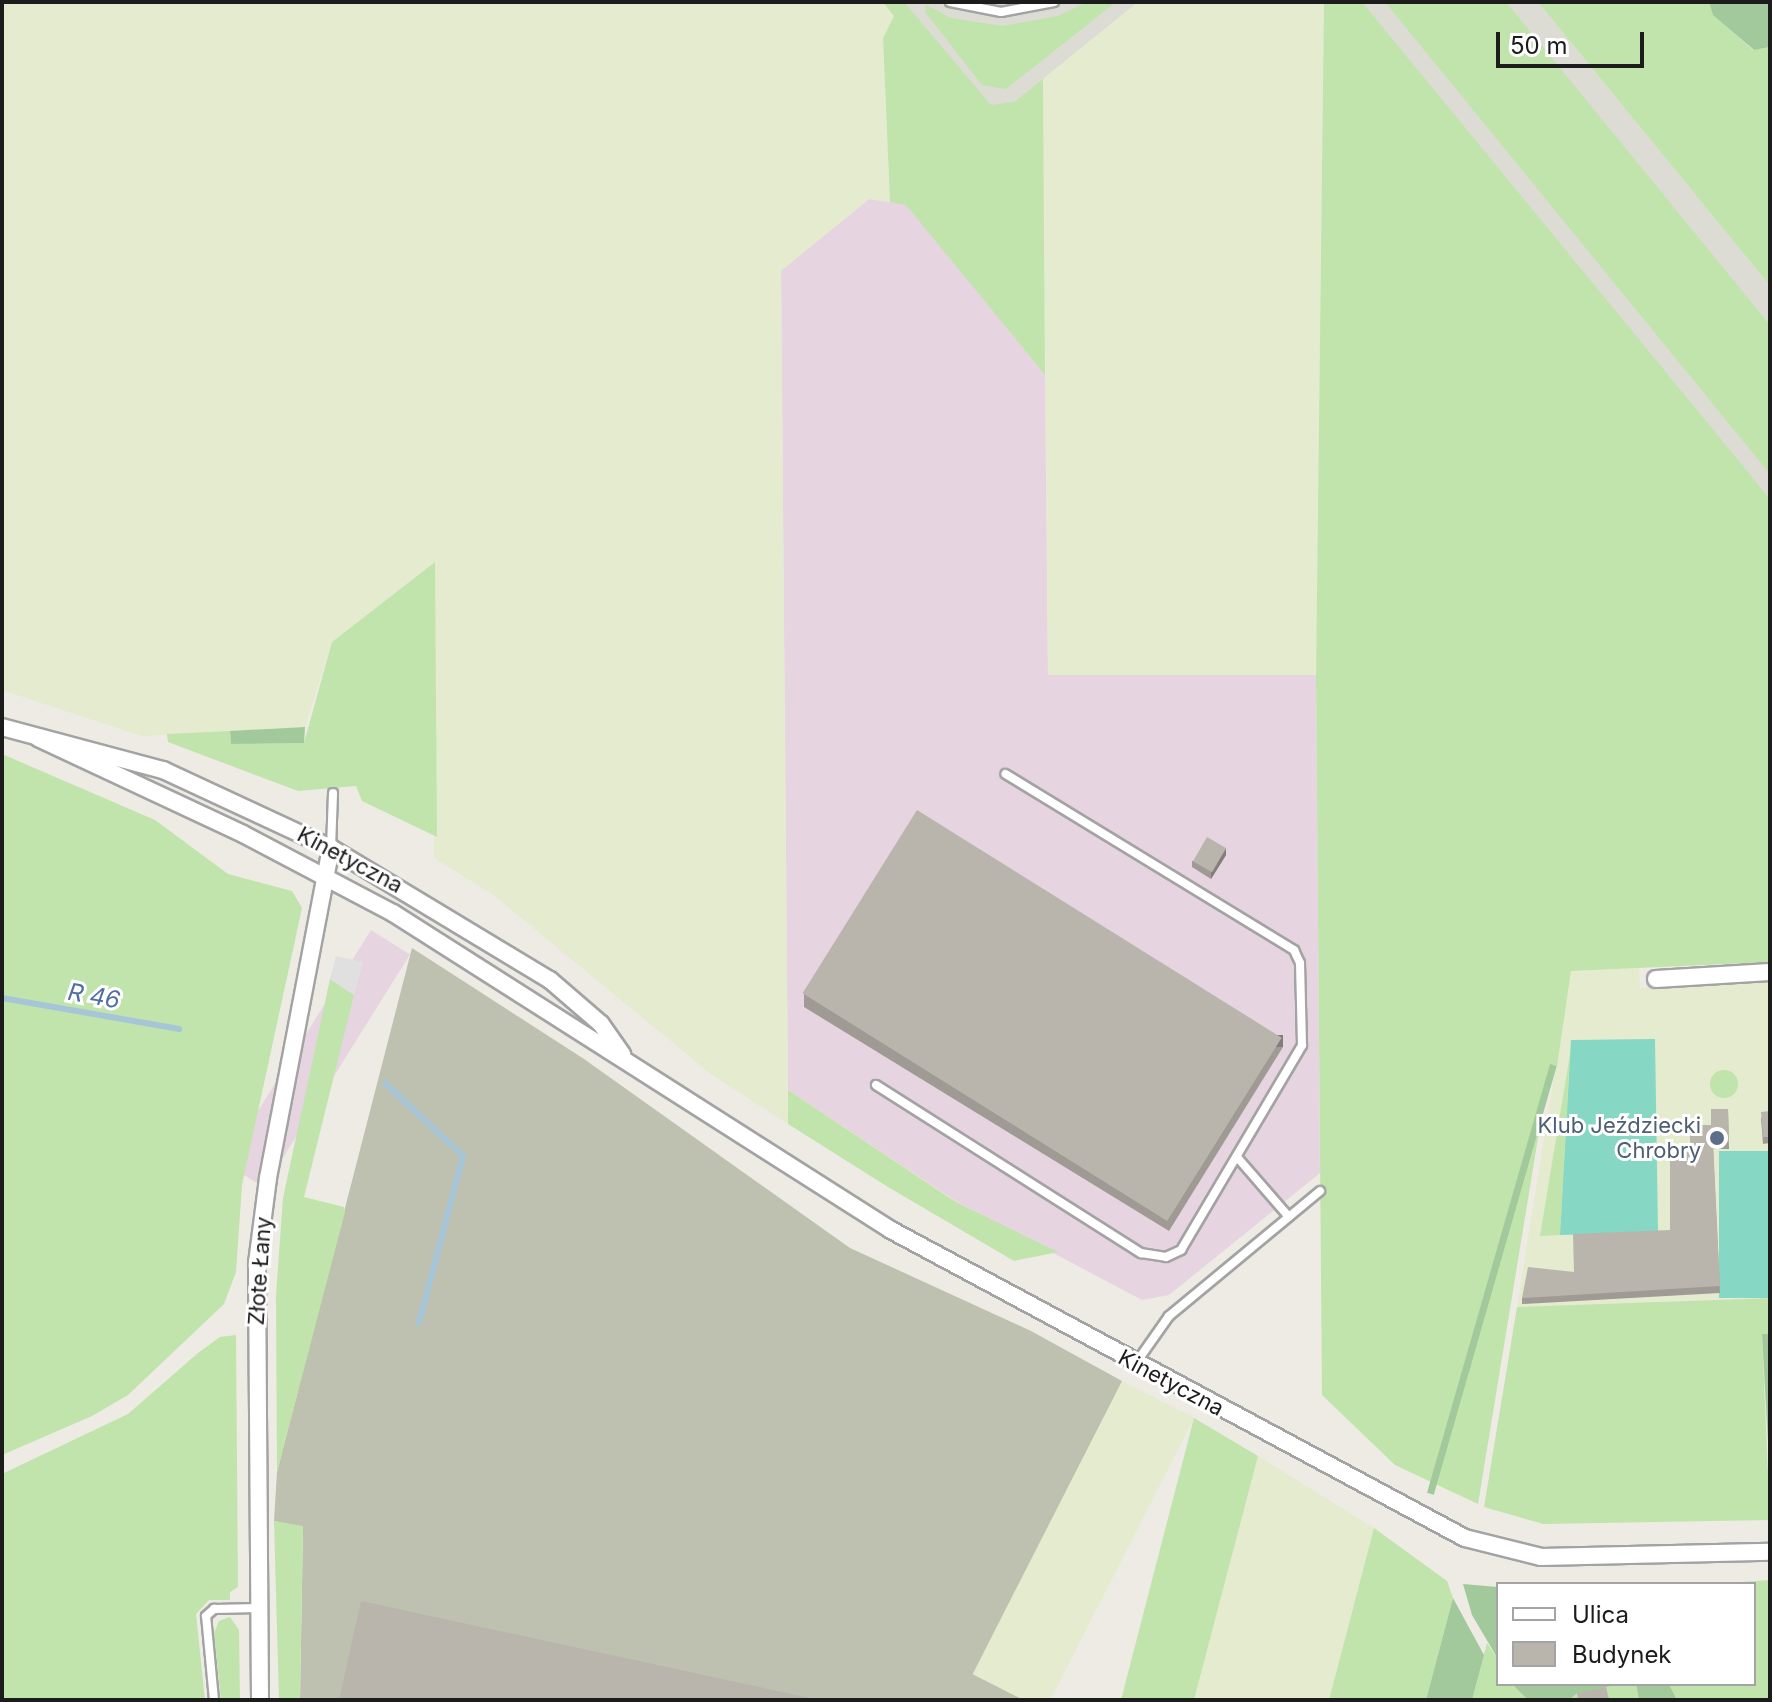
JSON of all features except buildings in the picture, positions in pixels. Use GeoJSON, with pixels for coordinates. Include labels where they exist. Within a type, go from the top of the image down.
{"type":"FeatureCollection","features":[{"type":"Feature","properties":{"kind":"street","name":"Kinetyczna"},"geometry":{"type":"LineString","coordinates":[[2,727],[163,770],[331,848],[550,980],[601,1024],[622,1054]]}},
{"type":"Feature","properties":{"kind":"street","name":"Kinetyczna"},"geometry":{"type":"LineString","coordinates":[[38,738],[328,879],[452,949],[599,1045],[622,1054],[724,1126],[891,1230],[1384,1497],[1494,1548],[1578,1557],[1770,1552]]}},
{"type":"Feature","properties":{"kind":"street","name":"Złote Łany"},"geometry":{"type":"LineString","coordinates":[[260,1700],[257,1263],[268,1178],[328,879],[331,848]]}},
{"type":"Feature","properties":{"kind":"street"},"geometry":{"type":"LineString","coordinates":[[1656,979],[1770,972]]}},
{"type":"Feature","properties":{"kind":"lane"},"geometry":{"type":"LineString","coordinates":[[950,2],[1001,12],[1054,2]]}},
{"type":"Feature","properties":{"kind":"lane"},"geometry":{"type":"LineString","coordinates":[[876,1085],[1149,1256],[1181,1250],[1302,1045],[1297,955],[1006,774]]}},
{"type":"Feature","properties":{"kind":"lane"},"geometry":{"type":"LineString","coordinates":[[331,848],[333,793]]}},
{"type":"Feature","properties":{"kind":"lane"},"geometry":{"type":"LineString","coordinates":[[1237,1157],[1289,1217]]}},
{"type":"Feature","properties":{"kind":"lane"},"geometry":{"type":"LineString","coordinates":[[1135,1364],[1169,1316],[1320,1191]]}},
{"type":"Feature","properties":{"kind":"lane"},"geometry":{"type":"LineString","coordinates":[[214,1700],[206,1616],[214,1609],[258,1608]]}},
{"type":"Feature","properties":{"kind":"shaded area"},"geometry":{"type":"Polygon","coordinates":[[[2,2],[883,2],[894,16],[883,38],[890,202],[869,199],[781,271],[788,1124],[711,1074],[492,894],[434,858],[435,562],[332,642],[305,727],[141,736],[2,690],[2,2]]]}},
{"type":"Feature","properties":{"kind":"shaded area"},"geometry":{"type":"Polygon","coordinates":[[[883,2],[1138,2],[985,126],[883,2]]]}},
{"type":"Feature","properties":{"kind":"shaded area"},"geometry":{"type":"Polygon","coordinates":[[[1138,2],[1324,2],[1316,675],[1048,675],[1043,79],[1138,2]]]}},
{"type":"Feature","properties":{"kind":"shaded area"},"geometry":{"type":"Polygon","coordinates":[[[1346,2],[1538,2],[1770,286],[1770,520],[1346,2]]]}},
{"type":"Feature","properties":{"kind":"shaded area"},"geometry":{"type":"Polygon","coordinates":[[[869,199],[906,204],[1045,375],[1048,675],[1316,675],[1320,1173],[1169,1295],[1142,1300],[957,1202],[788,1090],[781,270],[869,199]]]}},
{"type":"Feature","properties":{"kind":"shaded area"},"geometry":{"type":"Polygon","coordinates":[[[371,930],[410,954],[264,1188],[225,1163],[371,930]]]}},
{"type":"Feature","properties":{"kind":"shaded area"},"geometry":{"type":"Polygon","coordinates":[[[412,948],[584,1059],[850,1248],[1031,1331],[1122,1381],[1040,1700],[300,1700],[303,1527],[274,1521],[277,1472],[412,948]]]}},
{"type":"Feature","properties":{"kind":"shaded area"},"geometry":{"type":"Polygon","coordinates":[[[336,956],[363,962],[354,995],[330,979],[336,956]]]}},
{"type":"Feature","properties":{"kind":"shaded area"},"geometry":{"type":"Polygon","coordinates":[[[1639,968],[1640,988],[1770,982],[1770,1151],[1719,1154],[1724,1299],[1517,1307],[1571,971],[1639,968]]]}},
{"type":"Feature","properties":{"kind":"shaded area"},"geometry":{"type":"Polygon","coordinates":[[[1122,1381],[1194,1418],[1050,1700],[1023,1700],[973,1674],[1122,1381]]]}},
{"type":"Feature","properties":{"kind":"shaded area"},"geometry":{"type":"Polygon","coordinates":[[[1258,1456],[1374,1528],[1329,1700],[1194,1700],[1258,1456]]]}},
{"type":"Feature","properties":{"kind":"green space"},"geometry":{"type":"Polygon","coordinates":[[[883,2],[904,2],[991,105],[1014,102],[1043,79],[1045,375],[906,205],[890,202],[883,38],[894,16],[883,2]]]}},
{"type":"Feature","properties":{"kind":"green space"},"geometry":{"type":"Polygon","coordinates":[[[1087,2],[1116,2],[1006,89],[982,85],[925,12],[926,5],[951,18],[1002,26],[1058,16],[1087,2]]]}},
{"type":"Feature","properties":{"kind":"green space"},"geometry":{"type":"Polygon","coordinates":[[[1324,2],[1362,2],[1770,499],[1770,962],[1571,971],[1557,1066],[1550,1065],[1478,1504],[1395,1465],[1322,1395],[1316,675],[1324,2]]]}},
{"type":"Feature","properties":{"kind":"green space"},"geometry":{"type":"Polygon","coordinates":[[[1385,2],[1506,2],[1770,325],[1770,474],[1385,2]]]}},
{"type":"Feature","properties":{"kind":"green space"},"geometry":{"type":"Polygon","coordinates":[[[1538,2],[1709,2],[1714,15],[1753,50],[1770,47],[1770,286],[1538,2]]]}},
{"type":"Feature","properties":{"kind":"green space"},"geometry":{"type":"Polygon","coordinates":[[[1709,2],[1770,2],[1770,47],[1754,50],[1713,15],[1709,2]]]}},
{"type":"Feature","properties":{"kind":"green space"},"geometry":{"type":"Polygon","coordinates":[[[435,562],[437,837],[362,801],[356,786],[298,791],[168,742],[167,734],[230,731],[231,744],[304,743],[332,642],[435,562]]]}},
{"type":"Feature","properties":{"kind":"green space"},"geometry":{"type":"Polygon","coordinates":[[[305,727],[304,743],[231,744],[230,731],[305,727]]]}},
{"type":"Feature","properties":{"kind":"green space"},"geometry":{"type":"Polygon","coordinates":[[[2,754],[155,820],[228,874],[292,891],[302,908],[242,1185],[236,1272],[224,1304],[128,1395],[92,1416],[2,1455],[2,754]]]}},
{"type":"Feature","properties":{"kind":"green space"},"geometry":{"type":"Polygon","coordinates":[[[330,979],[354,995],[304,1197],[344,1207],[345,1212],[277,1472],[276,1295],[283,1198],[330,979]]]}},
{"type":"Feature","properties":{"kind":"green space"},"geometry":{"type":"Polygon","coordinates":[[[1655,1039],[1658,1232],[1560,1235],[1571,1040],[1655,1039]]]}},
{"type":"Feature","properties":{"kind":"green space"},"geometry":{"type":"Polygon","coordinates":[[[1570,1054],[1560,1235],[1540,1236],[1570,1054]]]}},
{"type":"Feature","properties":{"kind":"green space"},"geometry":{"type":"Polygon","coordinates":[[[1550,1064],[1557,1066],[1434,1495],[1427,1493],[1550,1064]]]}},
{"type":"Feature","properties":{"kind":"green space"},"geometry":{"type":"Polygon","coordinates":[[[1724,1070],[1734,1074],[1738,1084],[1734,1094],[1724,1098],[1714,1094],[1710,1084],[1714,1074],[1724,1070]]]}},
{"type":"Feature","properties":{"kind":"green space"},"geometry":{"type":"Polygon","coordinates":[[[788,1090],[956,1202],[1058,1252],[1014,1261],[888,1187],[788,1124],[788,1090]]]}},
{"type":"Feature","properties":{"kind":"green space"},"geometry":{"type":"Polygon","coordinates":[[[1719,1151],[1770,1151],[1770,1298],[1719,1298],[1719,1151]]]}},
{"type":"Feature","properties":{"kind":"green space"},"geometry":{"type":"Polygon","coordinates":[[[1770,1298],[1770,1334],[1762,1335],[1770,1520],[1543,1524],[1484,1507],[1517,1307],[1770,1298]]]}},
{"type":"Feature","properties":{"kind":"green space"},"geometry":{"type":"Polygon","coordinates":[[[1762,1334],[1770,1334],[1770,1479],[1762,1334]]]}},
{"type":"Feature","properties":{"kind":"green space"},"geometry":{"type":"Polygon","coordinates":[[[236,1335],[238,1587],[230,1592],[230,1600],[209,1600],[196,1614],[205,1700],[2,1700],[2,1474],[128,1414],[198,1353],[220,1337],[236,1335]]]}},
{"type":"Feature","properties":{"kind":"green space"},"geometry":{"type":"Polygon","coordinates":[[[1194,1418],[1258,1456],[1194,1700],[1121,1700],[1194,1418]]]}},
{"type":"Feature","properties":{"kind":"green space"},"geometry":{"type":"Polygon","coordinates":[[[274,1521],[303,1526],[300,1700],[279,1700],[274,1521]]]}},
{"type":"Feature","properties":{"kind":"green space"},"geometry":{"type":"Polygon","coordinates":[[[1374,1528],[1447,1581],[1453,1598],[1426,1700],[1329,1700],[1374,1528]]]}},
{"type":"Feature","properties":{"kind":"green space"},"geometry":{"type":"Polygon","coordinates":[[[1770,1580],[1770,1700],[1677,1700],[1670,1686],[1756,1686],[1756,1582],[1742,1582],[1770,1580]]]}},
{"type":"Feature","properties":{"kind":"green space"},"geometry":{"type":"Polygon","coordinates":[[[1463,1584],[1496,1587],[1496,1656],[1472,1615],[1463,1584]]]}},
{"type":"Feature","properties":{"kind":"green space"},"geometry":{"type":"Polygon","coordinates":[[[1453,1598],[1484,1655],[1472,1700],[1426,1700],[1453,1598]]]}},
{"type":"Feature","properties":{"kind":"green space"},"geometry":{"type":"Polygon","coordinates":[[[230,1617],[239,1630],[240,1700],[221,1700],[214,1633],[219,1621],[230,1617]]]}},
{"type":"Feature","properties":{"kind":"green space"},"geometry":{"type":"Polygon","coordinates":[[[1487,1643],[1496,1656],[1496,1686],[1514,1686],[1528,1700],[1472,1700],[1487,1643]]]}},
{"type":"Feature","properties":{"kind":"green space"},"geometry":{"type":"Polygon","coordinates":[[[1514,1686],[1611,1686],[1576,1694],[1569,1700],[1528,1700],[1514,1686]]]}},
{"type":"Feature","properties":{"kind":"green space"},"geometry":{"type":"Polygon","coordinates":[[[1611,1686],[1636,1686],[1639,1700],[1569,1700],[1576,1694],[1611,1686]]]}},
{"type":"Feature","properties":{"kind":"green space"},"geometry":{"type":"Polygon","coordinates":[[[1636,1686],[1670,1686],[1677,1700],[1639,1700],[1636,1686]]]}},
{"type":"Feature","properties":{"kind":"waterway","name":"R 46"},"geometry":{"type":"LineString","coordinates":[[2,998],[179,1029]]}},
{"type":"Feature","properties":{"kind":"waterway"},"geometry":{"type":"LineString","coordinates":[[385,1083],[463,1156],[419,1323]]}},
{"type":"Feature","properties":{"kind":"place","name":"Klub Jeździecki Chrobry"},"geometry":{"type":"Point","coordinates":[1717,1138]}}]}
